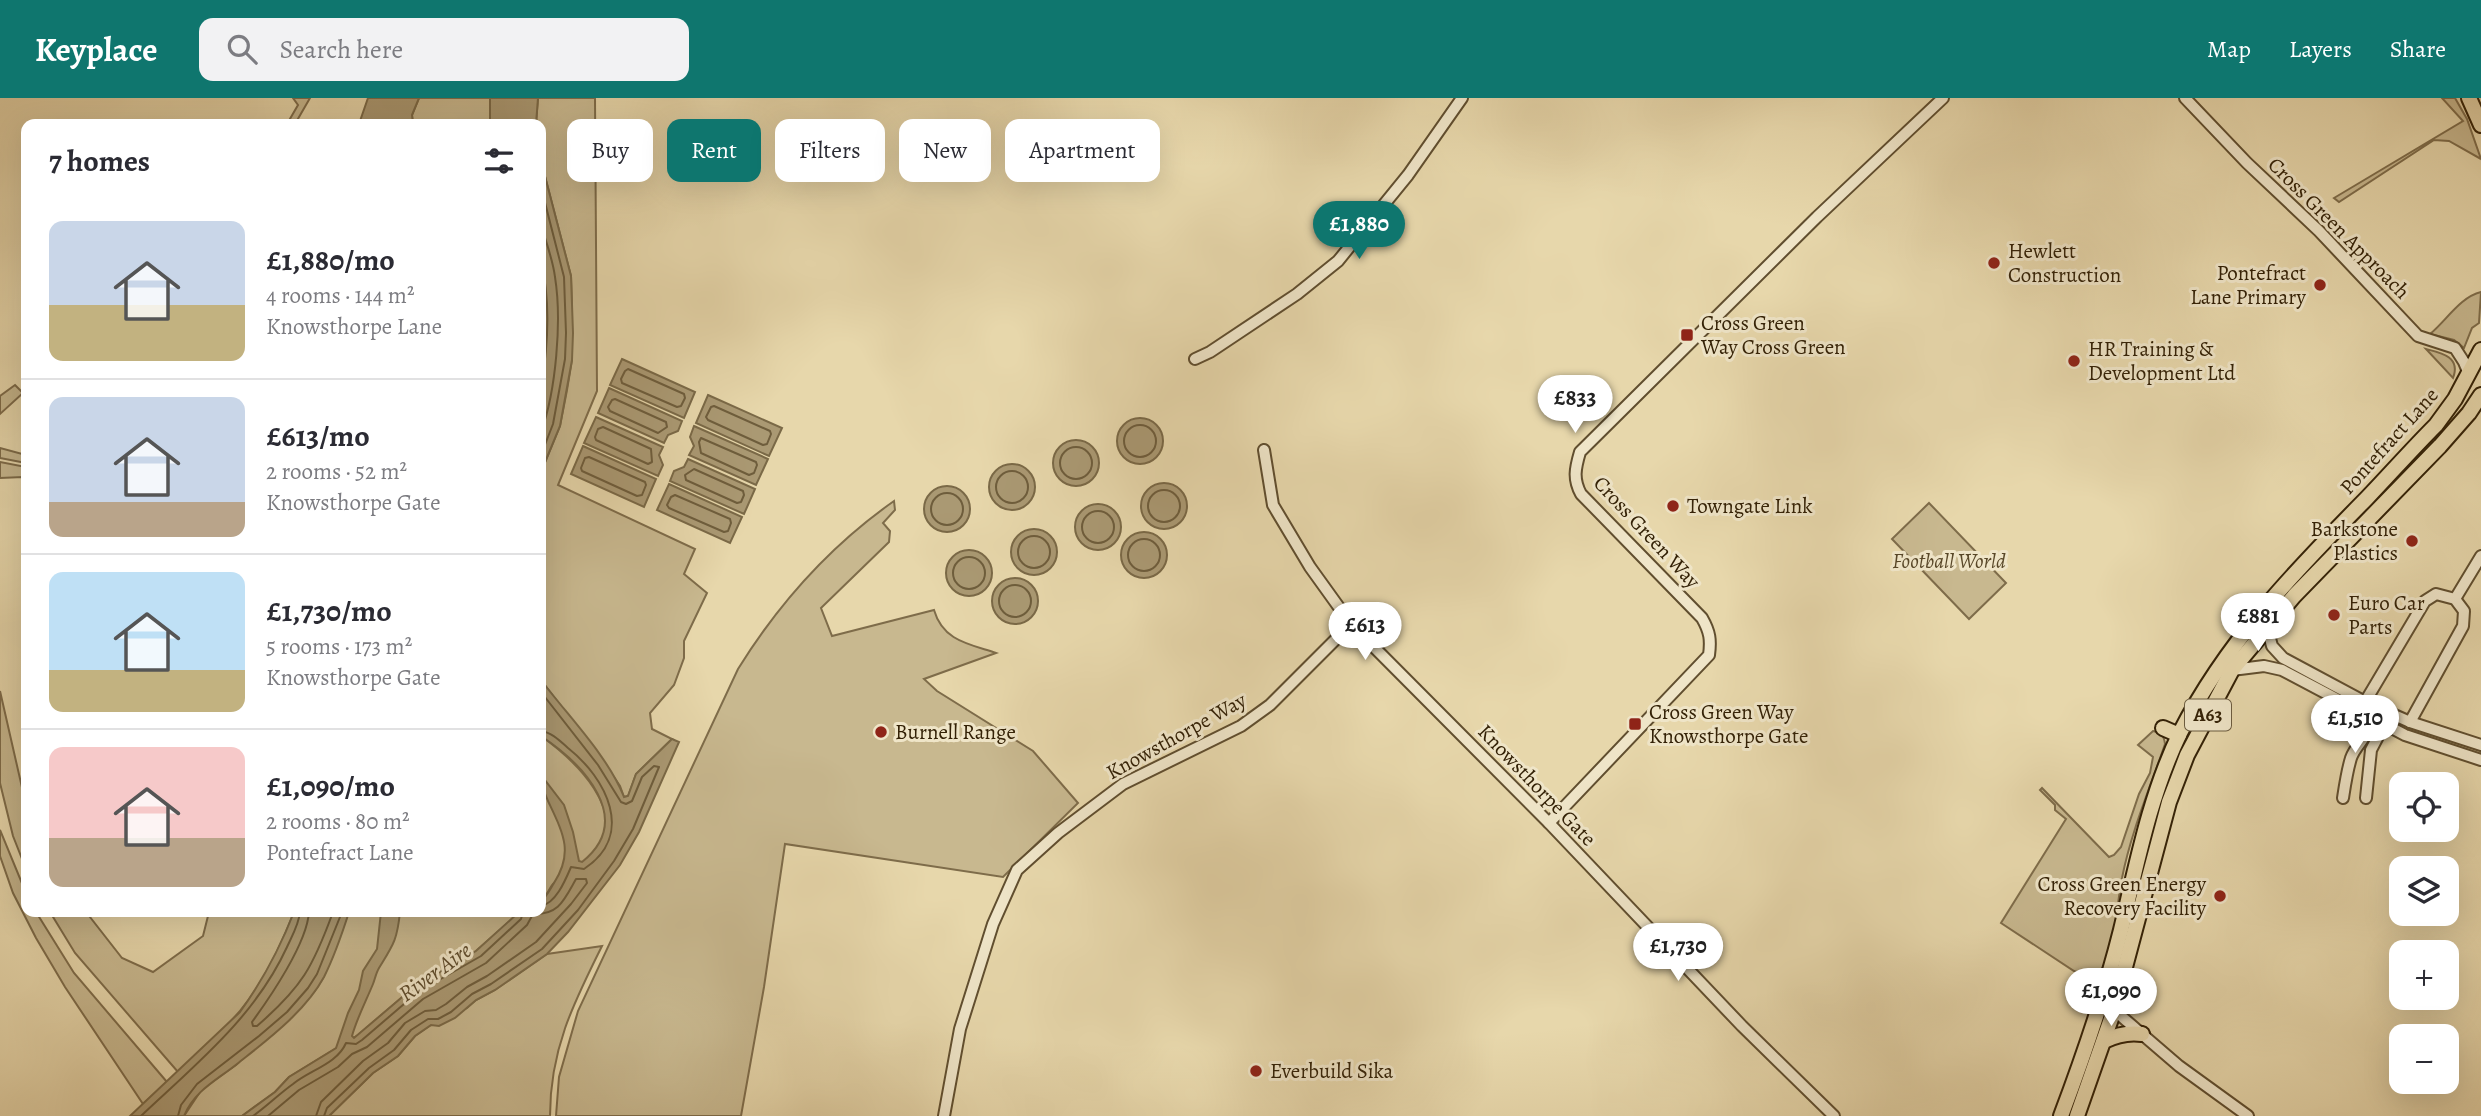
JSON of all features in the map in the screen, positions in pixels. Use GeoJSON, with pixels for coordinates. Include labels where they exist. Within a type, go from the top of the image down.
{"type":"FeatureCollection","features":[{"type":"Feature","properties":{"kind":"highway"},"geometry":{"type":"LineString","coordinates":[[2469,98],[2481,125]]}},
{"type":"Feature","properties":{"kind":"highway","name":"Pontefract Lane"},"geometry":{"type":"LineString","coordinates":[[2061,1116],[2091,1037],[2108,979],[2151,804],[2179,735],[2231,648],[2284,583],[2436,425],[2481,350]]}},
{"type":"Feature","properties":{"kind":"highway","name":"Pontefract Lane"},"geometry":{"type":"LineString","coordinates":[[2077,1116],[2117,1001],[2169,802],[2187,755],[2232,670],[2294,596],[2440,446],[2481,395]]}},
{"type":"Feature","properties":{"kind":"highway"},"geometry":{"type":"LineString","coordinates":[[2163,728],[2179,735]]}},
{"type":"Feature","properties":{"kind":"highway"},"geometry":{"type":"LineString","coordinates":[[2081,990],[2100,985],[2108,979]]}},
{"type":"Feature","properties":{"kind":"highway"},"geometry":{"type":"LineString","coordinates":[[2104,1041],[2118,1035],[2142,1034]]}},
{"type":"Feature","properties":{"kind":"street"},"geometry":{"type":"LineString","coordinates":[[1195,359],[1210,352],[1297,293],[1338,261],[1408,175],[1462,98]]}},
{"type":"Feature","properties":{"kind":"street","name":"Cross Green Way"},"geometry":{"type":"LineString","coordinates":[[1549,823],[1709,655],[1711,643],[1710,631],[1702,618],[1581,495],[1574,482],[1580,452],[1817,217],[1943,98]]}},
{"type":"Feature","properties":{"kind":"street","name":"Cross Green Approach"},"geometry":{"type":"LineString","coordinates":[[2185,98],[2418,336],[2455,348],[2469,374]]}},
{"type":"Feature","properties":{"kind":"street","name":"Knowsthorpe Gate"},"geometry":{"type":"LineString","coordinates":[[1264,450],[1273,505],[1310,567],[1351,625],[1549,823],[1742,1026],[1834,1116]]}},
{"type":"Feature","properties":{"kind":"street"},"geometry":{"type":"LineString","coordinates":[[2455,599],[2481,555]]}},
{"type":"Feature","properties":{"kind":"street"},"geometry":{"type":"LineString","coordinates":[[2365,702],[2425,601],[2436,594],[2455,599],[2464,611],[2463,625],[2410,722],[2389,727],[2371,751],[2366,798]]}},
{"type":"Feature","properties":{"kind":"street","name":"Knowsthorpe Way"},"geometry":{"type":"LineString","coordinates":[[944,1116],[960,1030],[993,924],[1017,870],[1058,833],[1123,783],[1241,726],[1270,705],[1351,625]]}},
{"type":"Feature","properties":{"kind":"street"},"geometry":{"type":"LineString","coordinates":[[2267,627],[2272,646],[2283,659],[2410,722],[2481,745]]}},
{"type":"Feature","properties":{"kind":"street"},"geometry":{"type":"LineString","coordinates":[[2232,670],[2264,666],[2282,670],[2389,727],[2481,760]]}},
{"type":"Feature","properties":{"kind":"street"},"geometry":{"type":"LineString","coordinates":[[2365,702],[2370,711],[2383,718],[2389,727]]}},
{"type":"Feature","properties":{"kind":"street"},"geometry":{"type":"LineString","coordinates":[[2343,798],[2353,754],[2364,740],[2370,717]]}},
{"type":"Feature","properties":{"kind":"street"},"geometry":{"type":"LineString","coordinates":[[2117,1001],[2122,1017],[2179,1066],[2249,1116]]}},
{"type":"Feature","properties":{"kind":"green space"},"geometry":{"type":"Polygon","coordinates":[[[293,98],[310,98],[298,119],[290,119],[298,105],[293,98]]]}},
{"type":"Feature","properties":{"kind":"green space"},"geometry":{"type":"Polygon","coordinates":[[[419,98],[490,98],[490,119],[412,119],[419,98]]]}},
{"type":"Feature","properties":{"kind":"green space"},"geometry":{"type":"Polygon","coordinates":[[[538,98],[595,98],[595,119],[567,119],[567,182],[596,182],[597,391],[558,485],[695,549],[684,574],[707,593],[684,641],[684,658],[674,685],[650,713],[652,729],[672,739],[636,774],[628,796],[624,797],[603,761],[546,687],[546,460],[560,426],[567,390],[572,360],[572,306],[571,276],[546,180],[546,119],[536,119],[538,98]]]}},
{"type":"Feature","properties":{"kind":"green space"},"geometry":{"type":"Polygon","coordinates":[[[2442,98],[2455,98],[2467,119],[2481,159],[2449,141],[2434,140],[2339,202],[2334,198],[2463,121],[2442,98]]]}},
{"type":"Feature","properties":{"kind":"green space"},"geometry":{"type":"Polygon","coordinates":[[[2481,292],[2479,323],[2472,328],[2464,348],[2454,340],[2430,334],[2466,299],[2481,292]]]}},
{"type":"Feature","properties":{"kind":"green space"},"geometry":{"type":"Polygon","coordinates":[[[2426,349],[2444,354],[2452,361],[2455,371],[2453,378],[2426,349]]]}},
{"type":"Feature","properties":{"kind":"green space"},"geometry":{"type":"Polygon","coordinates":[[[15,385],[21,391],[21,395],[0,414],[0,396],[15,385]]]}},
{"type":"Feature","properties":{"kind":"green space"},"geometry":{"type":"Polygon","coordinates":[[[0,448],[21,454],[21,462],[0,458],[0,448]]]}},
{"type":"Feature","properties":{"kind":"green space"},"geometry":{"type":"Polygon","coordinates":[[[0,462],[21,466],[21,477],[0,478],[0,462]]]}},
{"type":"Feature","properties":{"kind":"green space"},"geometry":{"type":"Polygon","coordinates":[[[894,501],[895,510],[883,523],[890,531],[889,542],[821,608],[832,636],[934,610],[950,635],[967,644],[996,653],[924,679],[937,691],[1033,751],[1078,803],[1003,877],[785,844],[764,987],[741,1116],[556,1116],[559,1077],[578,1011],[738,669],[771,621],[807,577],[848,537],[894,501]]]}},
{"type":"Feature","properties":{"kind":"green space","name":"Football World"},"geometry":{"type":"Polygon","coordinates":[[[1929,503],[2006,583],[1969,619],[1892,539],[1929,503]]]}},
{"type":"Feature","properties":{"kind":"green space"},"geometry":{"type":"Polygon","coordinates":[[[0,691],[21,783],[21,856],[0,783],[0,691]]]}},
{"type":"Feature","properties":{"kind":"green space"},"geometry":{"type":"Polygon","coordinates":[[[2415,726],[2481,750],[2481,754],[2406,729],[2415,726]]]}},
{"type":"Feature","properties":{"kind":"green space"},"geometry":{"type":"Polygon","coordinates":[[[2153,731],[2162,735],[2165,744],[2126,861],[2109,954],[2099,972],[2090,976],[2074,971],[2001,923],[2066,819],[2055,810],[2055,805],[2040,790],[2042,788],[2109,857],[2114,855],[2121,847],[2139,794],[2150,773],[2153,757],[2138,745],[2153,731]]]}},
{"type":"Feature","properties":{"kind":"green space"},"geometry":{"type":"Polygon","coordinates":[[[546,740],[568,758],[594,788],[603,805],[606,822],[604,839],[593,855],[553,884],[546,895],[546,740]]]}},
{"type":"Feature","properties":{"kind":"green space"},"geometry":{"type":"Polygon","coordinates":[[[0,830],[21,881],[21,909],[13,893],[0,856],[0,830]]]}},
{"type":"Feature","properties":{"kind":"green space"},"geometry":{"type":"Polygon","coordinates":[[[25,917],[39,917],[74,973],[167,1082],[143,1104],[65,987],[25,917]]]}},
{"type":"Feature","properties":{"kind":"green space"},"geometry":{"type":"Polygon","coordinates":[[[53,917],[90,917],[122,958],[153,972],[203,936],[208,917],[292,917],[271,964],[249,1000],[178,1072],[75,953],[53,917]]]}},
{"type":"Feature","properties":{"kind":"green space"},"geometry":{"type":"Polygon","coordinates":[[[347,917],[514,917],[476,951],[414,987],[358,1035],[289,1077],[275,1092],[242,1116],[184,1116],[202,1089],[236,1065],[314,992],[323,978],[347,917]]]}},
{"type":"Feature","properties":{"kind":"green space"},"geometry":{"type":"Polygon","coordinates":[[[602,946],[565,1028],[554,1070],[550,1116],[329,1116],[373,1073],[398,1056],[415,1036],[431,1025],[467,1008],[547,954],[602,946]]]}},
{"type":"Feature","properties":{"kind":"water"},"geometry":{"type":"Polygon","coordinates":[[[368,98],[419,98],[412,119],[361,119],[368,98]]]}},
{"type":"Feature","properties":{"kind":"water"},"geometry":{"type":"Polygon","coordinates":[[[490,98],[538,98],[536,119],[490,119],[490,98]]]}},
{"type":"Feature","properties":{"kind":"water"},"geometry":{"type":"Polygon","coordinates":[[[546,180],[571,276],[572,360],[560,426],[546,460],[546,180]]]}},
{"type":"Feature","properties":{"kind":"water"},"geometry":{"type":"Polygon","coordinates":[[[622,359],[695,392],[684,418],[610,385],[622,359]]]}},
{"type":"Feature","properties":{"kind":"water"},"geometry":{"type":"Polygon","coordinates":[[[609,388],[682,421],[678,431],[668,435],[664,443],[598,413],[609,388]]]}},
{"type":"Feature","properties":{"kind":"water"},"geometry":{"type":"Polygon","coordinates":[[[708,395],[782,428],[769,456],[696,423],[708,395]]]}},
{"type":"Feature","properties":{"kind":"water"},"geometry":{"type":"Polygon","coordinates":[[[596,417],[663,447],[659,455],[663,465],[658,476],[584,443],[596,417]]]}},
{"type":"Feature","properties":{"kind":"water"},"geometry":{"type":"Polygon","coordinates":[[[1140,418],[1156,425],[1163,441],[1156,457],[1140,464],[1124,457],[1117,441],[1124,425],[1140,418]]]}},
{"type":"Feature","properties":{"kind":"water"},"geometry":{"type":"Polygon","coordinates":[[[694,426],[768,459],[756,485],[689,455],[694,446],[690,437],[694,426]]]}},
{"type":"Feature","properties":{"kind":"water"},"geometry":{"type":"Polygon","coordinates":[[[1076,440],[1092,447],[1099,463],[1092,479],[1076,486],[1060,479],[1053,463],[1060,447],[1076,440]]]}},
{"type":"Feature","properties":{"kind":"water"},"geometry":{"type":"Polygon","coordinates":[[[583,446],[656,479],[644,507],[571,474],[583,446]]]}},
{"type":"Feature","properties":{"kind":"water"},"geometry":{"type":"Polygon","coordinates":[[[688,459],[755,489],[744,514],[670,481],[674,471],[684,467],[688,459]]]}},
{"type":"Feature","properties":{"kind":"water"},"geometry":{"type":"Polygon","coordinates":[[[1012,464],[1028,471],[1035,487],[1028,503],[1012,510],[996,503],[989,487],[996,471],[1012,464]]]}},
{"type":"Feature","properties":{"kind":"water"},"geometry":{"type":"Polygon","coordinates":[[[1164,483],[1180,490],[1187,506],[1180,522],[1164,529],[1148,522],[1141,506],[1148,490],[1164,483]]]}},
{"type":"Feature","properties":{"kind":"water"},"geometry":{"type":"Polygon","coordinates":[[[669,484],[742,517],[730,543],[657,510],[669,484]]]}},
{"type":"Feature","properties":{"kind":"water"},"geometry":{"type":"Polygon","coordinates":[[[947,486],[963,493],[970,509],[963,525],[947,532],[931,525],[924,509],[931,493],[947,486]]]}},
{"type":"Feature","properties":{"kind":"water"},"geometry":{"type":"Polygon","coordinates":[[[1098,504],[1114,511],[1121,527],[1114,543],[1098,550],[1082,543],[1075,527],[1082,511],[1098,504]]]}},
{"type":"Feature","properties":{"kind":"water"},"geometry":{"type":"Polygon","coordinates":[[[1034,529],[1050,536],[1057,552],[1050,568],[1034,575],[1018,568],[1011,552],[1018,536],[1034,529]]]}},
{"type":"Feature","properties":{"kind":"water"},"geometry":{"type":"Polygon","coordinates":[[[1144,532],[1160,539],[1167,555],[1160,571],[1144,578],[1128,571],[1121,555],[1128,539],[1144,532]]]}},
{"type":"Feature","properties":{"kind":"water"},"geometry":{"type":"Polygon","coordinates":[[[969,550],[985,557],[992,573],[985,589],[969,596],[953,589],[946,573],[953,557],[969,550]]]}},
{"type":"Feature","properties":{"kind":"water"},"geometry":{"type":"Polygon","coordinates":[[[1015,578],[1031,585],[1038,601],[1031,617],[1015,624],[999,617],[992,601],[999,585],[1015,578]]]}},
{"type":"Feature","properties":{"kind":"water","name":"River Aire"},"geometry":{"type":"Polygon","coordinates":[[[546,686],[598,751],[624,797],[628,796],[636,774],[672,739],[679,742],[639,832],[620,865],[568,932],[547,954],[476,1000],[455,1018],[439,1026],[431,1025],[415,1036],[398,1056],[373,1073],[329,1116],[242,1116],[275,1092],[289,1077],[336,1048],[359,990],[363,971],[377,949],[380,917],[399,917],[397,930],[394,942],[378,970],[359,1016],[352,1036],[354,1038],[414,987],[476,951],[514,917],[546,917],[546,895],[560,872],[565,852],[562,833],[546,796],[546,782],[564,805],[579,861],[582,862],[597,845],[604,828],[604,811],[598,793],[573,761],[546,740],[546,686]]]}},
{"type":"Feature","properties":{"kind":"water"},"geometry":{"type":"Polygon","coordinates":[[[292,917],[347,917],[324,977],[296,1014],[200,1093],[184,1116],[130,1116],[240,1012],[283,938],[292,917]]]}},
{"type":"Feature","properties":{"kind":"place","name":"Hewlett Construction"},"geometry":{"type":"Point","coordinates":[1994,263]}},
{"type":"Feature","properties":{"kind":"place","name":"Pontefract Lane Primary"},"geometry":{"type":"Point","coordinates":[2320,285]}},
{"type":"Feature","properties":{"kind":"place","name":"Cross Green Way Cross Green"},"geometry":{"type":"Point","coordinates":[1687,335]}},
{"type":"Feature","properties":{"kind":"place","name":"HR Training & Development Ltd"},"geometry":{"type":"Point","coordinates":[2074,361]}},
{"type":"Feature","properties":{"kind":"place","name":"Towngate Link"},"geometry":{"type":"Point","coordinates":[1673,506]}},
{"type":"Feature","properties":{"kind":"place","name":"Barkstone Plastics"},"geometry":{"type":"Point","coordinates":[2412,541]}},
{"type":"Feature","properties":{"kind":"place","name":"Euro Car Parts"},"geometry":{"type":"Point","coordinates":[2334,615]}},
{"type":"Feature","properties":{"kind":"place","name":"Cross Green Way Knowsthorpe Gate"},"geometry":{"type":"Point","coordinates":[1635,724]}},
{"type":"Feature","properties":{"kind":"place","name":"Burnell Range"},"geometry":{"type":"Point","coordinates":[881,732]}},
{"type":"Feature","properties":{"kind":"place","name":"Cross Green Energy Recovery Facility"},"geometry":{"type":"Point","coordinates":[2220,896]}},
{"type":"Feature","properties":{"kind":"place","name":"Everbuild Sika"},"geometry":{"type":"Point","coordinates":[1256,1071]}}]}
